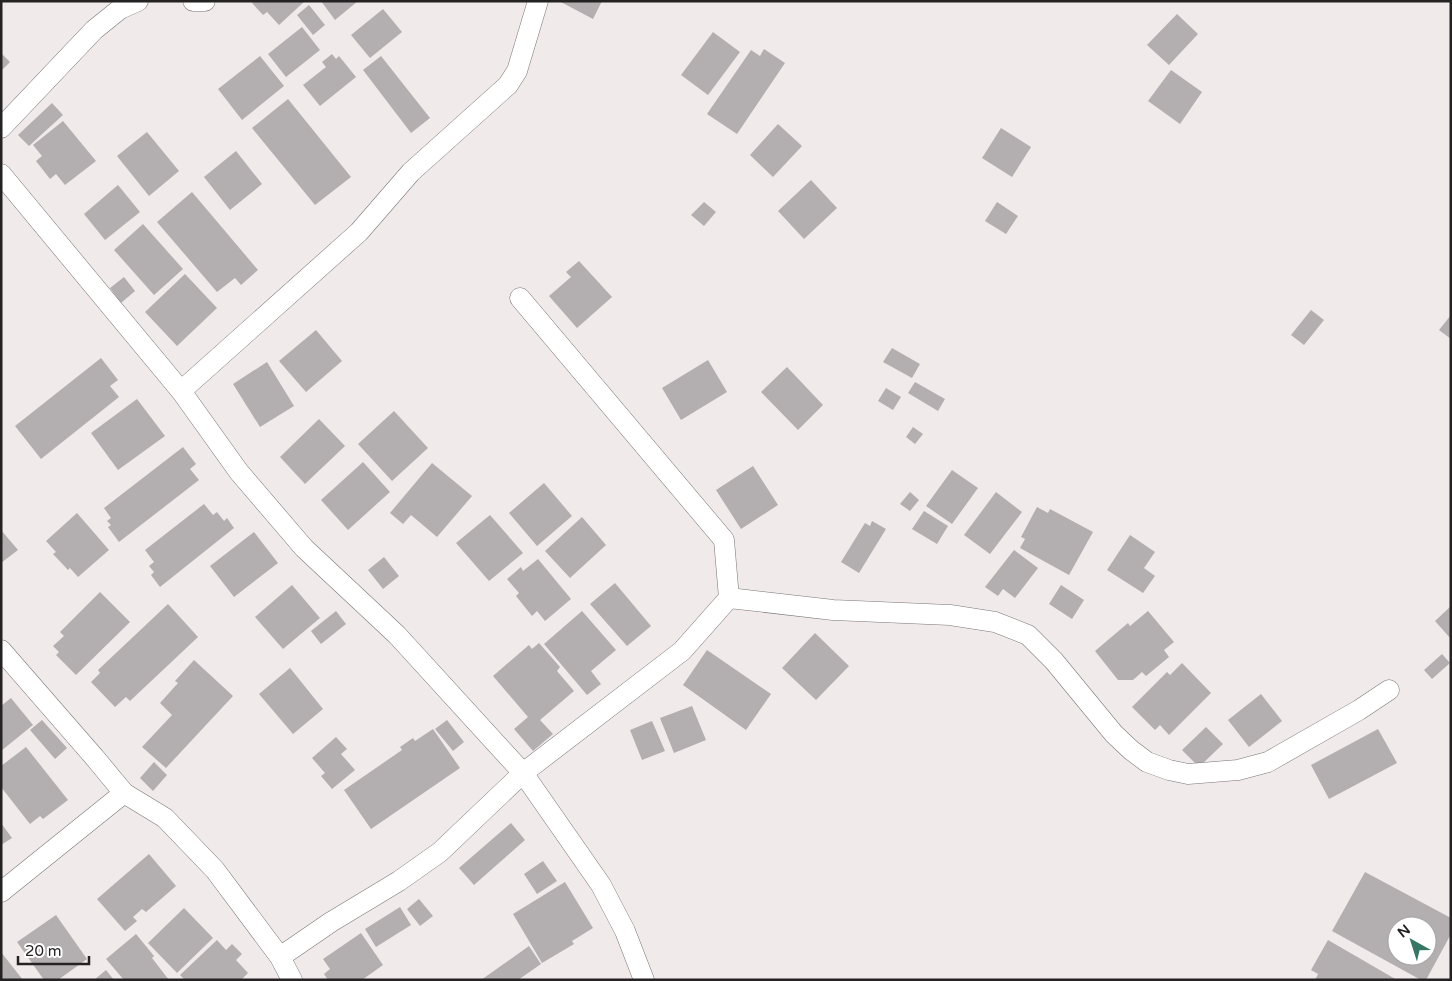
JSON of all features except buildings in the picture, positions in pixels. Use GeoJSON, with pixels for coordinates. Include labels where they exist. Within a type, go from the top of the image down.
{"type":"FeatureCollection","features":[{"type":"Feature","properties":{"kind":"street"},"geometry":{"type":"LineString","coordinates":[[1,128],[94,30],[120,9],[138,1]]}},
{"type":"Feature","properties":{"kind":"street"},"geometry":{"type":"LineString","coordinates":[[193,1],[205,1]]}},
{"type":"Feature","properties":{"kind":"street"},"geometry":{"type":"LineString","coordinates":[[180,391],[359,232],[410,172],[508,85],[517,71],[538,1]]}},
{"type":"Feature","properties":{"kind":"street"},"geometry":{"type":"LineString","coordinates":[[1,174],[180,391],[239,472],[304,548],[397,635],[523,773],[601,885],[625,932],[644,980]]}},
{"type":"Feature","properties":{"kind":"street"},"geometry":{"type":"LineString","coordinates":[[280,957],[331,922],[399,881],[440,852],[523,773],[682,651],[729,598],[724,540],[520,298]]}},
{"type":"Feature","properties":{"kind":"street"},"geometry":{"type":"LineString","coordinates":[[729,598],[834,610],[950,614],[995,622],[1028,635],[1054,661],[1114,734],[1131,750],[1148,762],[1168,770],[1188,774],[1238,770],[1268,762],[1389,690]]}},
{"type":"Feature","properties":{"kind":"street"},"geometry":{"type":"LineString","coordinates":[[1,650],[124,794],[165,818],[216,870],[280,957],[292,980]]}},
{"type":"Feature","properties":{"kind":"street"},"geometry":{"type":"LineString","coordinates":[[1,892],[124,794]]}}]}
